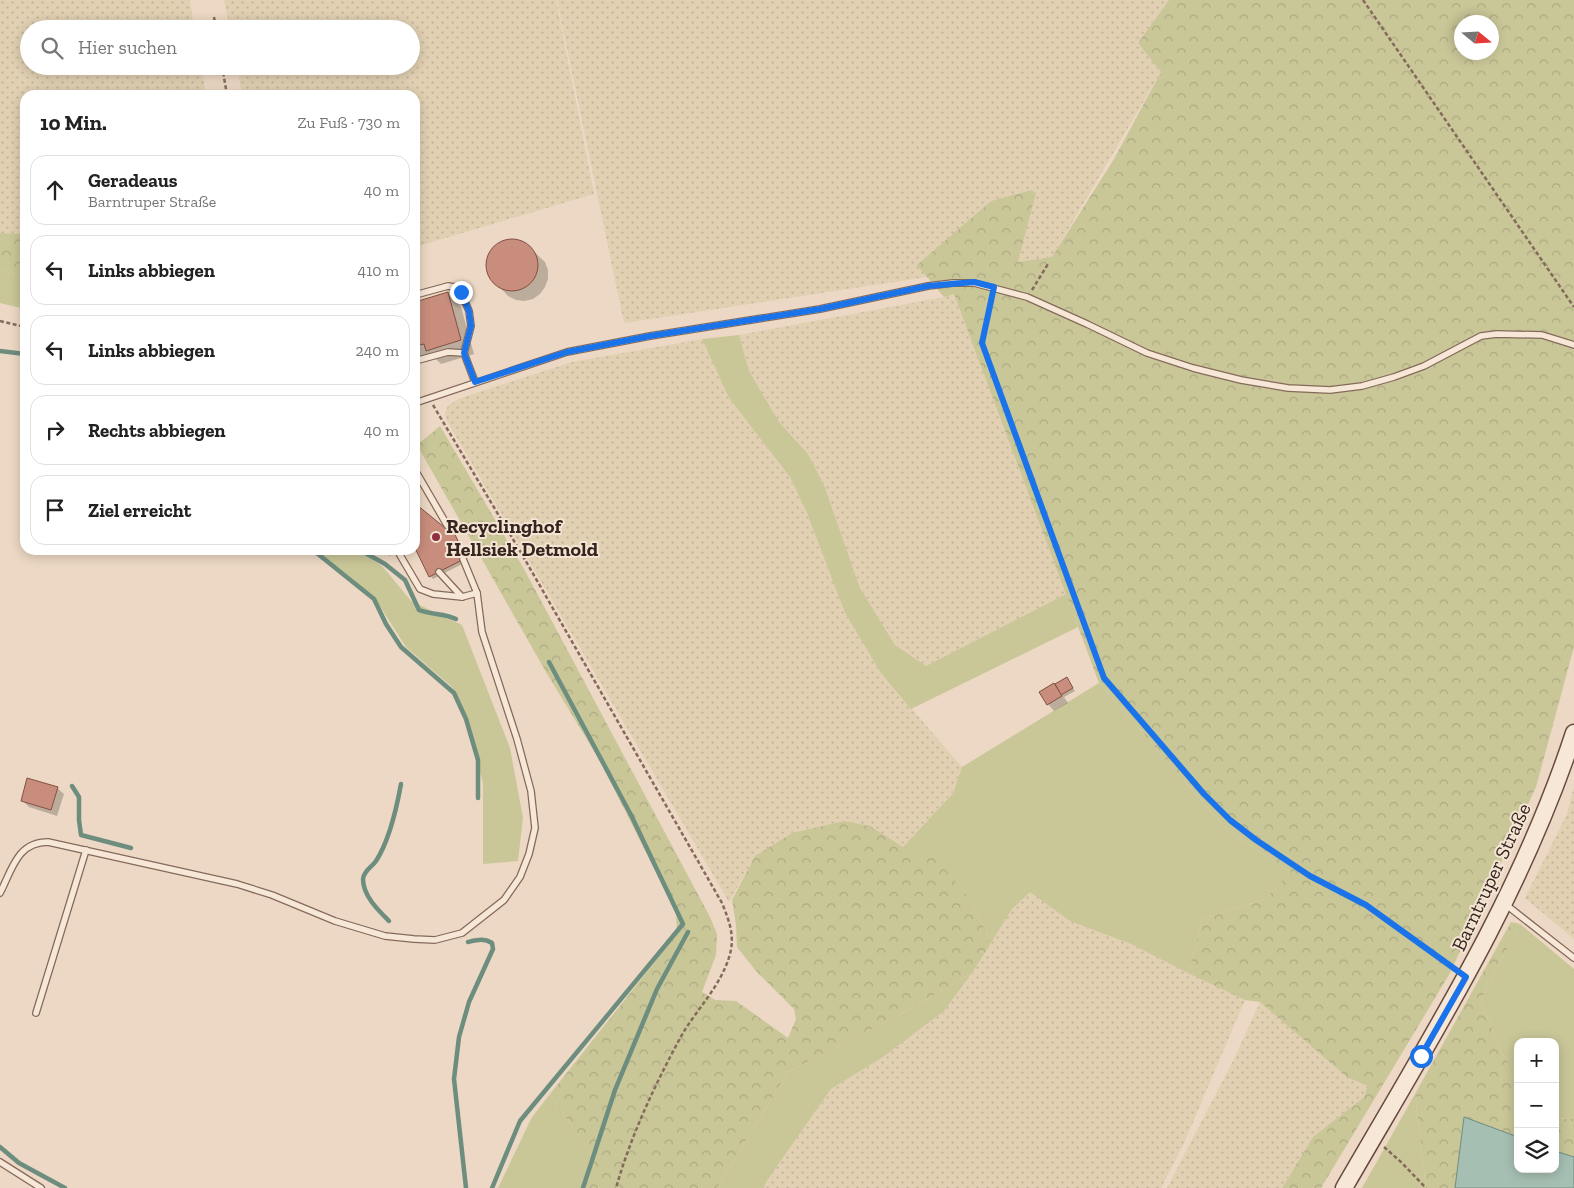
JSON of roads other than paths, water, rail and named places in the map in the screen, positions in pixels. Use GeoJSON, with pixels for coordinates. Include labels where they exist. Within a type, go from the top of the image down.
{"type":"FeatureCollection","features":[{"type":"Feature","properties":{"kind":"main road","name":"Barntruper Straße"},"geometry":{"type":"LineString","coordinates":[[1344,1188],[1466,977],[1504,904],[1541,826],[1574,733]]}},
{"type":"Feature","properties":{"kind":"lane"},"geometry":{"type":"LineString","coordinates":[[420,401],[567,352],[650,336],[820,309],[928,286],[974,282],[1028,297],[1147,353],[1193,368],[1241,380],[1288,388],[1330,390],[1362,386],[1424,366],[1481,336],[1497,334],[1542,335],[1574,345]]}},
{"type":"Feature","properties":{"kind":"lane"},"geometry":{"type":"LineString","coordinates":[[420,294],[448,286],[454,287],[461,292],[469,311],[471,326],[464,353],[475,382]]}},
{"type":"Feature","properties":{"kind":"lane"},"geometry":{"type":"LineString","coordinates":[[420,360],[448,352],[464,353]]}},
{"type":"Feature","properties":{"kind":"lane"},"geometry":{"type":"LineString","coordinates":[[420,479],[447,525]]}},
{"type":"Feature","properties":{"kind":"lane"},"geometry":{"type":"LineString","coordinates":[[400,555],[420,588],[433,594],[462,597],[477,593]]}},
{"type":"Feature","properties":{"kind":"lane"},"geometry":{"type":"LineString","coordinates":[[0,893],[21,852],[28,846],[38,842],[48,842],[237,884],[272,895],[335,921],[386,936],[435,940],[462,933],[504,900],[520,877],[530,854],[535,828],[531,791],[517,739],[482,632],[477,593],[463,560]]}},
{"type":"Feature","properties":{"kind":"lane"},"geometry":{"type":"LineString","coordinates":[[438,572],[462,597]]}},
{"type":"Feature","properties":{"kind":"lane"},"geometry":{"type":"LineString","coordinates":[[36,1013],[86,850]]}},
{"type":"Feature","properties":{"kind":"lane"},"geometry":{"type":"LineString","coordinates":[[1504,904],[1574,958]]}},
{"type":"Feature","properties":{"kind":"lane"},"geometry":{"type":"LineString","coordinates":[[0,1162],[41,1188]]}},
{"type":"Feature","properties":{"kind":"waterway"},"geometry":{"type":"LineString","coordinates":[[0,351],[20,353]]}},
{"type":"Feature","properties":{"kind":"waterway"},"geometry":{"type":"LineString","coordinates":[[319,555],[374,599],[386,624],[401,647],[454,693],[466,719],[478,760],[478,798]]}},
{"type":"Feature","properties":{"kind":"waterway"},"geometry":{"type":"LineString","coordinates":[[369,555],[385,564],[405,580],[419,610],[456,619]]}},
{"type":"Feature","properties":{"kind":"waterway"},"geometry":{"type":"LineString","coordinates":[[492,1188],[520,1121],[683,924],[631,815],[549,662]]}},
{"type":"Feature","properties":{"kind":"waterway"},"geometry":{"type":"LineString","coordinates":[[389,921],[376,908],[369,897],[363,879],[366,871],[376,861],[385,844],[395,813],[401,784]]}},
{"type":"Feature","properties":{"kind":"waterway"},"geometry":{"type":"LineString","coordinates":[[72,786],[79,797],[81,835],[131,848]]}},
{"type":"Feature","properties":{"kind":"waterway"},"geometry":{"type":"LineString","coordinates":[[583,1188],[615,1090],[657,989],[688,932]]}},
{"type":"Feature","properties":{"kind":"waterway"},"geometry":{"type":"LineString","coordinates":[[466,1188],[454,1079],[459,1037],[469,1002],[493,949],[492,943],[486,940],[468,942]]}},
{"type":"Feature","properties":{"kind":"waterway"},"geometry":{"type":"LineString","coordinates":[[0,1147],[19,1163],[65,1188]]}},
{"type":"Feature","properties":{"kind":"place","name":"Recyclinghof Hellsiek Detmold"},"geometry":{"type":"Point","coordinates":[436,537]}}]}
